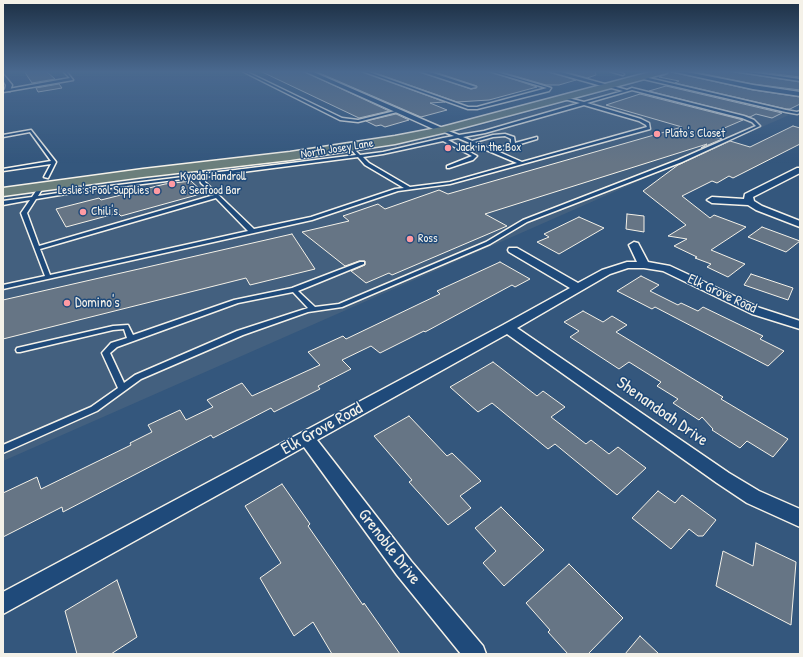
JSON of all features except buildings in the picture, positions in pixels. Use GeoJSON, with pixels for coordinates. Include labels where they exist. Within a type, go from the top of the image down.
{"type":"FeatureCollection","features":[{"type":"Feature","properties":{"kind":"main road","name":"North Josey Lane"},"geometry":{"type":"LineString","coordinates":[[3,192],[303,145],[439,132],[532,102]]}},
{"type":"Feature","properties":{"kind":"main road","name":"North Josey Lane"},"geometry":{"type":"LineString","coordinates":[[3,183],[41,187],[201,171],[352,148],[439,132],[551,102]]}},
{"type":"Feature","properties":{"kind":"street"},"geometry":{"type":"LineString","coordinates":[[378,102],[439,132]]}},
{"type":"Feature","properties":{"kind":"street"},"geometry":{"type":"LineString","coordinates":[[750,202],[748,196],[800,170]]}},
{"type":"Feature","properties":{"kind":"street"},"geometry":{"type":"LineString","coordinates":[[712,200],[750,202],[759,208],[800,224]]}},
{"type":"Feature","properties":{"kind":"street"},"geometry":{"type":"LineString","coordinates":[[634,245],[644,265]]}},
{"type":"Feature","properties":{"kind":"street"},"geometry":{"type":"LineString","coordinates":[[513,250],[580,288]]}},
{"type":"Feature","properties":{"kind":"street","name":"Elk Grove Road"},"geometry":{"type":"LineString","coordinates":[[3,603],[508,328],[606,272],[628,265],[644,265],[666,268],[756,311],[800,325]]}},
{"type":"Feature","properties":{"kind":"street","name":"Shenandoah Drive"},"geometry":{"type":"LineString","coordinates":[[508,328],[724,478],[754,497],[800,518]]}},
{"type":"Feature","properties":{"kind":"street","name":"Grenoble Drive"},"geometry":{"type":"LineString","coordinates":[[306,438],[404,568],[475,654]]}},
{"type":"Feature","properties":{"kind":"lane"},"geometry":{"type":"LineString","coordinates":[[306,102],[341,119],[358,121],[399,111]]}},
{"type":"Feature","properties":{"kind":"lane"},"geometry":{"type":"LineString","coordinates":[[450,102],[468,108],[477,108],[502,102]]}},
{"type":"Feature","properties":{"kind":"lane"},"geometry":{"type":"LineString","coordinates":[[3,288],[312,218],[397,190],[450,183],[649,128],[648,124],[640,120],[578,102]]}},
{"type":"Feature","properties":{"kind":"lane"},"geometry":{"type":"LineString","coordinates":[[439,132],[460,137],[488,131],[588,102]]}},
{"type":"Feature","properties":{"kind":"lane"},"geometry":{"type":"LineString","coordinates":[[3,449],[94,409],[138,377],[240,333],[307,310],[340,306],[488,243],[525,221],[680,161],[758,126],[753,121],[743,117],[682,102]]}},
{"type":"Feature","properties":{"kind":"lane"},"geometry":{"type":"LineString","coordinates":[[749,102],[786,111],[797,113],[800,112]]}},
{"type":"Feature","properties":{"kind":"lane"},"geometry":{"type":"LineString","coordinates":[[3,136],[31,131],[54,162]]}},
{"type":"Feature","properties":{"kind":"lane"},"geometry":{"type":"LineString","coordinates":[[488,131],[498,135],[511,137],[514,140],[514,145]]}},
{"type":"Feature","properties":{"kind":"lane"},"geometry":{"type":"LineString","coordinates":[[439,132],[475,156]]}},
{"type":"Feature","properties":{"kind":"lane"},"geometry":{"type":"LineString","coordinates":[[252,231],[203,182],[201,171],[360,157],[439,132],[460,137],[522,164]]}},
{"type":"Feature","properties":{"kind":"lane"},"geometry":{"type":"LineString","coordinates":[[471,142],[498,135]]}},
{"type":"Feature","properties":{"kind":"lane"},"geometry":{"type":"LineString","coordinates":[[486,152],[536,138]]}},
{"type":"Feature","properties":{"kind":"lane"},"geometry":{"type":"LineString","coordinates":[[352,148],[367,164],[410,188]]}},
{"type":"Feature","properties":{"kind":"lane"},"geometry":{"type":"LineString","coordinates":[[449,167],[480,154]]}},
{"type":"Feature","properties":{"kind":"lane"},"geometry":{"type":"LineString","coordinates":[[48,277],[24,213],[41,187],[54,162]]}},
{"type":"Feature","properties":{"kind":"lane"},"geometry":{"type":"LineString","coordinates":[[3,170],[54,162]]}},
{"type":"Feature","properties":{"kind":"lane"},"geometry":{"type":"LineString","coordinates":[[3,203],[41,187]]}},
{"type":"Feature","properties":{"kind":"lane"},"geometry":{"type":"LineString","coordinates":[[37,248],[217,196]]}},
{"type":"Feature","properties":{"kind":"lane"},"geometry":{"type":"LineString","coordinates":[[122,388],[106,353],[114,345],[236,301],[294,290],[362,263]]}},
{"type":"Feature","properties":{"kind":"lane"},"geometry":{"type":"LineString","coordinates":[[294,290],[313,309]]}},
{"type":"Feature","properties":{"kind":"lane"},"geometry":{"type":"LineString","coordinates":[[20,350],[113,328],[126,327],[131,338]]}},
{"type":"Feature","properties":{"kind":"shaded area"},"geometry":{"type":"Polygon","coordinates":[[[569,102],[736,102],[789,115],[3,461],[3,201],[51,193],[334,156],[428,140],[569,102]]]}},
{"type":"Feature","properties":{"kind":"place","name":"Plato's Closet"},"geometry":{"type":"Point","coordinates":[657,134]}},
{"type":"Feature","properties":{"kind":"place","name":"Jack in the Box"},"geometry":{"type":"Point","coordinates":[448,148]}},
{"type":"Feature","properties":{"kind":"place","name":"Kyodai Handroll & Seafood Bar"},"geometry":{"type":"Point","coordinates":[172,184]}},
{"type":"Feature","properties":{"kind":"place","name":"Leslie's Pool Supplies"},"geometry":{"type":"Point","coordinates":[157,191]}},
{"type":"Feature","properties":{"kind":"place","name":"Chili's"},"geometry":{"type":"Point","coordinates":[83,212]}},
{"type":"Feature","properties":{"kind":"place","name":"Ross"},"geometry":{"type":"Point","coordinates":[410,239]}},
{"type":"Feature","properties":{"kind":"place","name":"Domino's"},"geometry":{"type":"Point","coordinates":[67,303]}}]}
